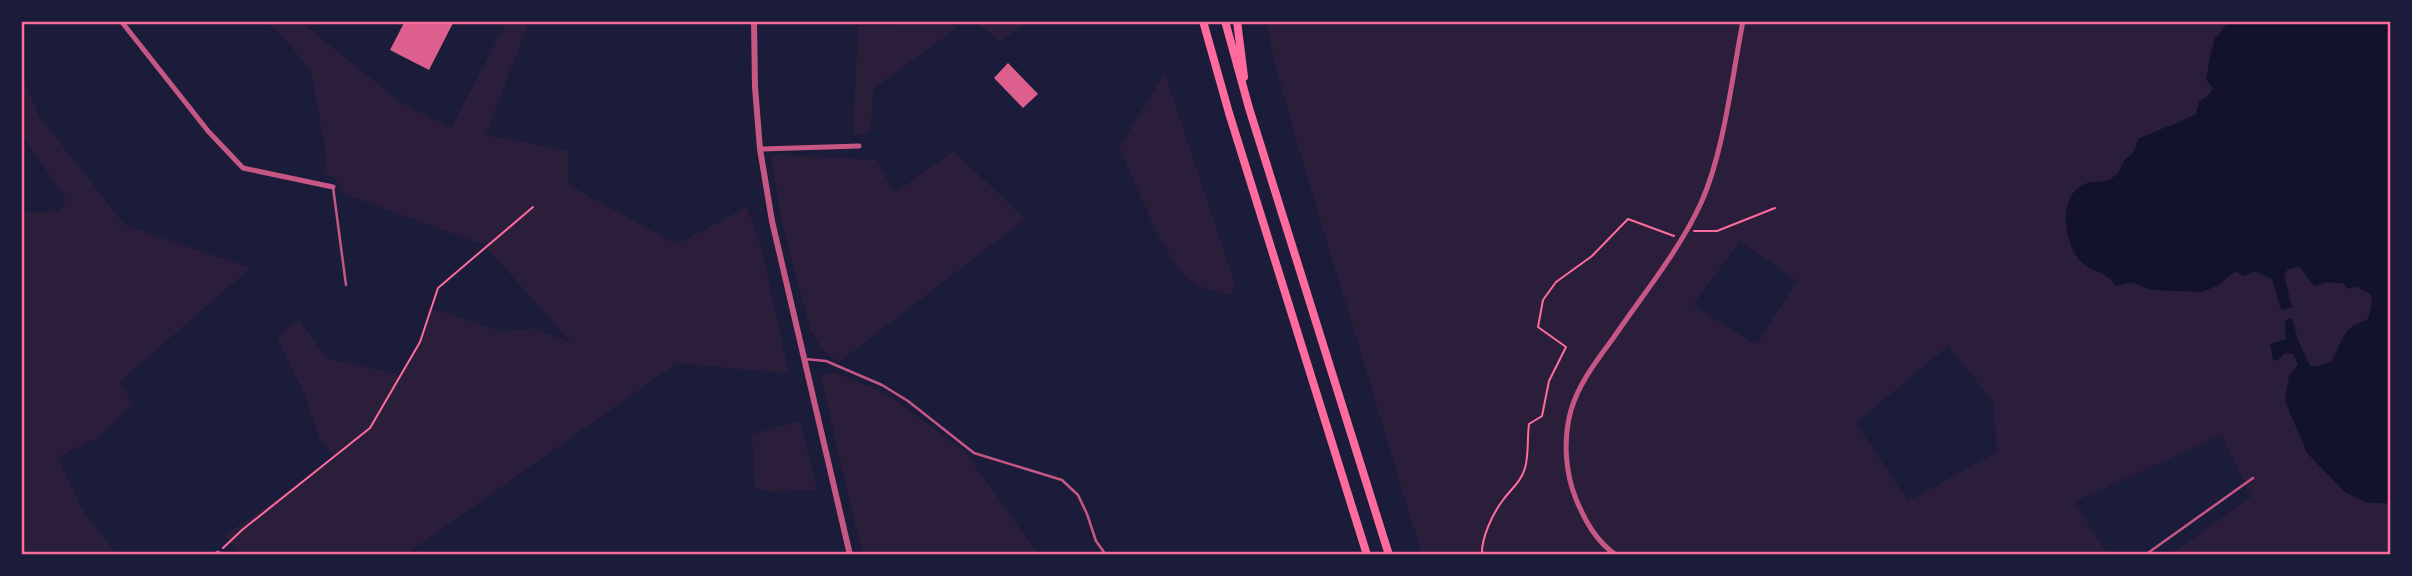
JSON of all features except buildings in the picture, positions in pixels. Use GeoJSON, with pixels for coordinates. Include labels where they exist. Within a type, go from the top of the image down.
{"type":"FeatureCollection","features":[{"type":"Feature","properties":{"kind":"highway"},"geometry":{"type":"LineString","coordinates":[[1203,21],[1229,113],[1367,555]]}},
{"type":"Feature","properties":{"kind":"highway"},"geometry":{"type":"LineString","coordinates":[[1225,21],[1249,108],[1389,555]]}},
{"type":"Feature","properties":{"kind":"highway"},"geometry":{"type":"LineString","coordinates":[[1237,21],[1249,108]]}},
{"type":"Feature","properties":{"kind":"street"},"geometry":{"type":"LineString","coordinates":[[121,21],[181,99],[243,168],[333,187]]}},
{"type":"Feature","properties":{"kind":"street"},"geometry":{"type":"LineString","coordinates":[[772,21],[754,21],[755,87],[761,149],[772,221],[850,555]]}},
{"type":"Feature","properties":{"kind":"street"},"geometry":{"type":"LineString","coordinates":[[1616,555],[1586,522],[1572,489],[1565,450],[1571,411],[1586,375],[1683,239],[1702,201],[1712,172],[1743,21]]}},
{"type":"Feature","properties":{"kind":"street"},"geometry":{"type":"LineString","coordinates":[[761,149],[859,146]]}},
{"type":"Feature","properties":{"kind":"lane"},"geometry":{"type":"LineString","coordinates":[[333,187],[346,285]]}},
{"type":"Feature","properties":{"kind":"lane"},"geometry":{"type":"LineString","coordinates":[[804,359],[826,361],[882,385],[908,401],[974,453],[1062,480],[1078,495],[1096,541],[1106,555]]}},
{"type":"Feature","properties":{"kind":"lane"},"geometry":{"type":"LineString","coordinates":[[2145,555],[2253,478]]}},
{"type":"Feature","properties":{"kind":"path"},"geometry":{"type":"LineString","coordinates":[[218,554],[242,530],[370,428],[420,342],[438,288],[533,207]]}},
{"type":"Feature","properties":{"kind":"path"},"geometry":{"type":"LineString","coordinates":[[1482,555],[1481,546],[1490,524],[1525,467],[1529,425],[1542,416],[1549,382],[1566,348],[1538,327],[1543,300],[1556,282],[1592,256],[1628,219],[1683,239],[1692,231],[1717,231],[1775,208]]}},
{"type":"Feature","properties":{"kind":"shaded area"},"geometry":{"type":"Polygon","coordinates":[[[268,21],[300,21],[400,102],[451,128],[507,21],[529,21],[486,135],[568,151],[569,185],[676,244],[747,207],[762,250],[789,374],[677,363],[405,555],[239,555],[225,535],[336,458],[320,440],[304,394],[277,337],[299,319],[326,358],[400,375],[420,342],[433,308],[502,332],[534,328],[572,343],[484,245],[342,193],[334,177],[322,174],[327,160],[311,70],[268,21]]]}},
{"type":"Feature","properties":{"kind":"shaded area"},"geometry":{"type":"Polygon","coordinates":[[[975,21],[1028,21],[1000,42],[975,21]]]}},
{"type":"Feature","properties":{"kind":"shaded area"},"geometry":{"type":"Polygon","coordinates":[[[1267,21],[2249,21],[2217,35],[2209,62],[2209,76],[2213,88],[2200,104],[2196,114],[2177,125],[2163,127],[2135,147],[2117,175],[2075,190],[2085,266],[2111,277],[2117,286],[2131,282],[2153,290],[2202,292],[2234,272],[2254,271],[2274,281],[2280,307],[2292,308],[2284,276],[2287,270],[2299,266],[2316,286],[2344,284],[2371,294],[2368,319],[2349,332],[2331,362],[2310,366],[2285,321],[2286,339],[2270,344],[2277,361],[2285,353],[2293,354],[2298,364],[2289,412],[2308,453],[2346,493],[2382,504],[2391,503],[2391,555],[2170,555],[2251,497],[2222,435],[2074,502],[2108,555],[1422,555],[1273,56],[1267,21]],[[1740,241],[1693,305],[1756,345],[1797,281],[1740,241]],[[1948,346],[1856,423],[1908,501],[1997,452],[1993,401],[1948,346]]]}},
{"type":"Feature","properties":{"kind":"shaded area"},"geometry":{"type":"Polygon","coordinates":[[[2249,21],[2391,21],[2391,503],[2368,503],[2346,493],[2307,453],[2285,400],[2289,376],[2298,364],[2293,354],[2285,353],[2277,361],[2273,359],[2270,344],[2286,339],[2285,321],[2292,318],[2298,340],[2310,366],[2331,362],[2347,331],[2368,319],[2371,294],[2356,286],[2348,289],[2343,283],[2325,282],[2316,286],[2299,266],[2287,270],[2284,276],[2292,308],[2282,310],[2272,278],[2254,271],[2244,276],[2234,272],[2219,285],[2202,292],[2153,290],[2131,282],[2116,286],[2107,277],[2079,260],[2068,235],[2066,214],[2072,195],[2087,183],[2106,181],[2115,176],[2127,157],[2133,153],[2138,139],[2196,114],[2199,102],[2210,94],[2213,88],[2206,79],[2214,40],[2226,25],[2249,21]]]}},
{"type":"Feature","properties":{"kind":"shaded area"},"geometry":{"type":"Polygon","coordinates":[[[951,23],[957,28],[873,89],[871,131],[853,136],[858,26],[951,23]]]}},
{"type":"Feature","properties":{"kind":"shaded area"},"geometry":{"type":"Polygon","coordinates":[[[21,73],[39,116],[125,225],[251,268],[119,382],[133,403],[98,438],[58,457],[80,506],[117,555],[21,555],[21,212],[60,211],[66,199],[21,134],[21,73]]]}},
{"type":"Feature","properties":{"kind":"shaded area"},"geometry":{"type":"Polygon","coordinates":[[[1165,73],[1235,284],[1230,295],[1194,283],[1172,259],[1119,147],[1165,73]]]}},
{"type":"Feature","properties":{"kind":"shaded area"},"geometry":{"type":"Polygon","coordinates":[[[954,151],[1025,219],[838,363],[822,349],[811,331],[782,223],[771,154],[877,160],[894,193],[954,151]]]}},
{"type":"Feature","properties":{"kind":"shaded area"},"geometry":{"type":"Polygon","coordinates":[[[827,373],[837,373],[887,394],[965,452],[1039,555],[864,555],[821,377],[827,373]]]}},
{"type":"Feature","properties":{"kind":"shaded area"},"geometry":{"type":"Polygon","coordinates":[[[800,421],[817,490],[769,492],[755,488],[752,434],[800,421]]]}}]}
